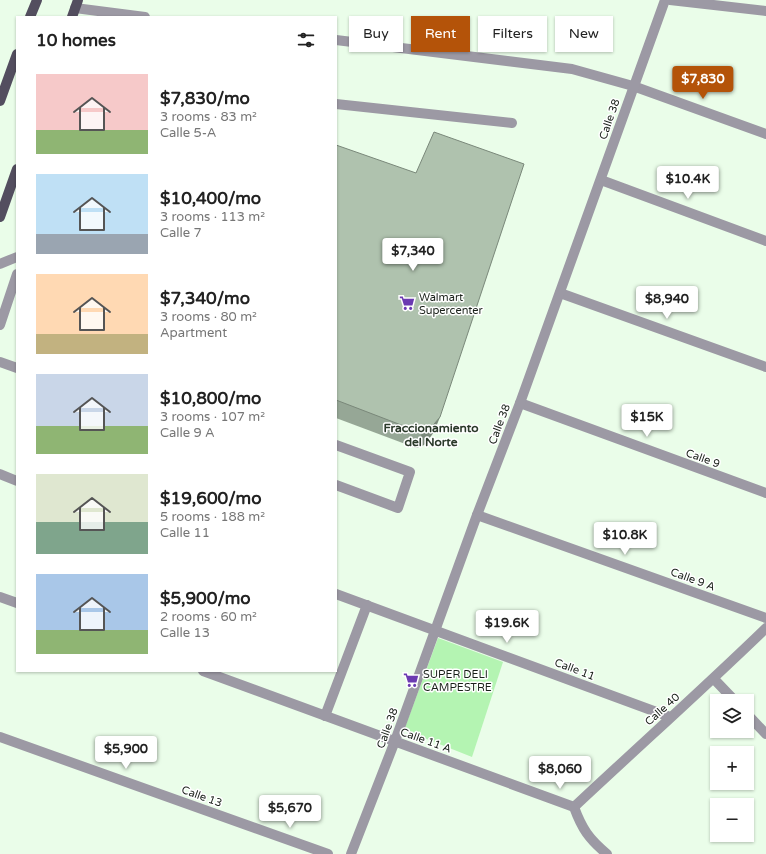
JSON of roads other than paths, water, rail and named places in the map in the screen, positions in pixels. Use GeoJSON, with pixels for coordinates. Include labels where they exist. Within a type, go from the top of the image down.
{"type":"FeatureCollection","features":[{"type":"Feature","properties":{"kind":"main road"},"geometry":{"type":"LineString","coordinates":[[30,16],[36,0]]}},
{"type":"Feature","properties":{"kind":"main road"},"geometry":{"type":"LineString","coordinates":[[0,101],[16,57]]}},
{"type":"Feature","properties":{"kind":"main road"},"geometry":{"type":"LineString","coordinates":[[0,216],[16,172]]}},
{"type":"Feature","properties":{"kind":"street","name":"Calle 38"},"geometry":{"type":"LineString","coordinates":[[351,854],[395,741],[477,515],[520,403],[665,0]]}},
{"type":"Feature","properties":{"kind":"street"},"geometry":{"type":"LineString","coordinates":[[670,0],[766,12]]}},
{"type":"Feature","properties":{"kind":"street"},"geometry":{"type":"LineString","coordinates":[[75,8],[137,16]]}},
{"type":"Feature","properties":{"kind":"street"},"geometry":{"type":"LineString","coordinates":[[337,40],[572,69],[633,86],[766,134]]}},
{"type":"Feature","properties":{"kind":"street"},"geometry":{"type":"LineString","coordinates":[[337,104],[512,123]]}},
{"type":"Feature","properties":{"kind":"street"},"geometry":{"type":"LineString","coordinates":[[601,180],[766,241]]}},
{"type":"Feature","properties":{"kind":"street"},"geometry":{"type":"LineString","coordinates":[[0,264],[16,258]]}},
{"type":"Feature","properties":{"kind":"street"},"geometry":{"type":"LineString","coordinates":[[0,325],[16,277]]}},
{"type":"Feature","properties":{"kind":"street"},"geometry":{"type":"LineString","coordinates":[[560,293],[766,367]]}},
{"type":"Feature","properties":{"kind":"street"},"geometry":{"type":"LineString","coordinates":[[0,362],[16,368]]}},
{"type":"Feature","properties":{"kind":"street","name":"Calle 9"},"geometry":{"type":"LineString","coordinates":[[520,403],[766,494]]}},
{"type":"Feature","properties":{"kind":"street"},"geometry":{"type":"LineString","coordinates":[[337,445],[410,472],[398,508],[337,485]]}},
{"type":"Feature","properties":{"kind":"street"},"geometry":{"type":"LineString","coordinates":[[0,474],[16,480]]}},
{"type":"Feature","properties":{"kind":"street","name":"Calle 9 A"},"geometry":{"type":"LineString","coordinates":[[477,515],[766,618]]}},
{"type":"Feature","properties":{"kind":"street","name":"Calle 11"},"geometry":{"type":"LineString","coordinates":[[337,594],[435,629],[670,717]]}},
{"type":"Feature","properties":{"kind":"street"},"geometry":{"type":"LineString","coordinates":[[0,597],[16,603]]}},
{"type":"Feature","properties":{"kind":"street"},"geometry":{"type":"LineString","coordinates":[[325,716],[366,605]]}},
{"type":"Feature","properties":{"kind":"street","name":"Calle 40"},"geometry":{"type":"LineString","coordinates":[[574,807],[670,717],[714,679],[766,628]]}},
{"type":"Feature","properties":{"kind":"street","name":"Calle 11 A"},"geometry":{"type":"LineString","coordinates":[[206,672],[574,807]]}},
{"type":"Feature","properties":{"kind":"street"},"geometry":{"type":"LineString","coordinates":[[714,679],[728,694]]}},
{"type":"Feature","properties":{"kind":"street"},"geometry":{"type":"LineString","coordinates":[[754,721],[766,734]]}},
{"type":"Feature","properties":{"kind":"street","name":"Calle 13"},"geometry":{"type":"LineString","coordinates":[[0,737],[328,854]]}},
{"type":"Feature","properties":{"kind":"street"},"geometry":{"type":"LineString","coordinates":[[574,807],[581,827],[593,842],[607,854]]}},
{"type":"Feature","properties":{"kind":"place","name":"Walmart Supercenter"},"geometry":{"type":"Point","coordinates":[407,303]}},
{"type":"Feature","properties":{"kind":"place","name":"SUPER DELI CAMPESTRE"},"geometry":{"type":"Point","coordinates":[411,680]}},
{"type":"Feature","properties":{"kind":"district","name":"Fraccionamiento del Norte"},"geometry":{"type":"Point","coordinates":[431,435]}}]}
